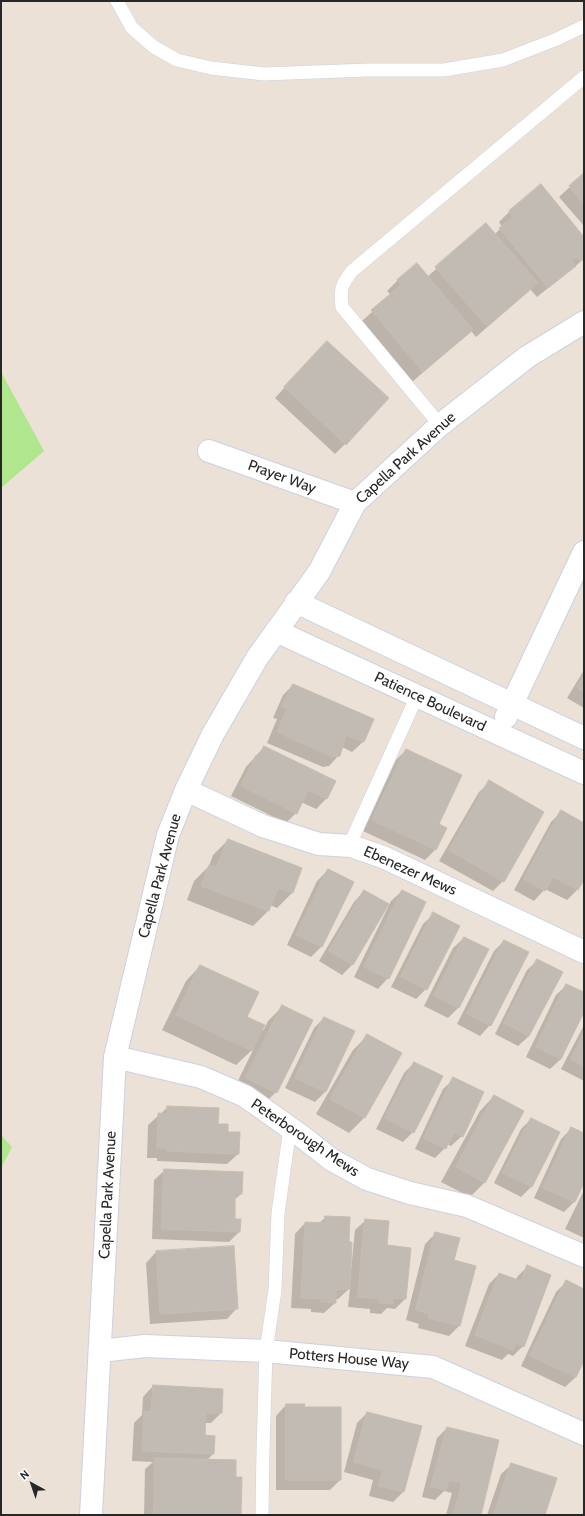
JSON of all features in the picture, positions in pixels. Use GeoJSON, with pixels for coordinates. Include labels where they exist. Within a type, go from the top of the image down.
{"type":"FeatureCollection","features":[{"type":"Feature","properties":{"kind":"street","name":"Capella Park Avenue"},"geometry":{"type":"LineString","coordinates":[[91,1515],[115,1057],[168,835],[186,790],[214,734],[257,658],[319,572],[355,503],[440,425],[527,356],[584,322]]}},
{"type":"Feature","properties":{"kind":"street","name":"Prayer Way"},"geometry":{"type":"LineString","coordinates":[[210,451],[355,503]]}},
{"type":"Feature","properties":{"kind":"street"},"geometry":{"type":"LineString","coordinates":[[499,734],[583,557]]}},
{"type":"Feature","properties":{"kind":"street"},"geometry":{"type":"LineString","coordinates":[[296,602],[584,738]]}},
{"type":"Feature","properties":{"kind":"street","name":"Patience Boulevard"},"geometry":{"type":"LineString","coordinates":[[276,631],[584,773]]}},
{"type":"Feature","properties":{"kind":"street","name":"Ebenezer Mews"},"geometry":{"type":"LineString","coordinates":[[186,790],[263,826],[319,844],[349,846],[383,856],[584,952]]}},
{"type":"Feature","properties":{"kind":"street","name":"Peterborough Mews"},"geometry":{"type":"LineString","coordinates":[[115,1057],[200,1077],[245,1096],[332,1160],[366,1180],[410,1193],[467,1206],[584,1256]]}},
{"type":"Feature","properties":{"kind":"street","name":"Potters House Way"},"geometry":{"type":"LineString","coordinates":[[100,1351],[145,1346],[266,1351],[433,1367],[584,1434]]}},
{"type":"Feature","properties":{"kind":"lane"},"geometry":{"type":"LineString","coordinates":[[117,1],[132,28],[154,47],[176,60],[211,68],[264,74],[367,70],[444,70],[502,60],[557,39],[584,26]]}},
{"type":"Feature","properties":{"kind":"lane"},"geometry":{"type":"LineString","coordinates":[[440,425],[342,307],[341,294],[344,281],[352,271],[584,78]]}},
{"type":"Feature","properties":{"kind":"lane"},"geometry":{"type":"LineString","coordinates":[[349,846],[417,696]]}},
{"type":"Feature","properties":{"kind":"lane"},"geometry":{"type":"LineString","coordinates":[[262,1515],[266,1351],[275,1290],[278,1213],[290,1128]]}},
{"type":"Feature","properties":{"kind":"green space"},"geometry":{"type":"Polygon","coordinates":[[[1,372],[44,451],[1,488],[1,372]]]}},
{"type":"Feature","properties":{"kind":"green space"},"geometry":{"type":"Polygon","coordinates":[[[1,1135],[12,1147],[1,1168],[1,1135]]]}},
{"type":"Feature","properties":{"kind":"building"},"geometry":{"type":"Polygon","coordinates":[[[584,173],[584,204],[569,186],[584,173]]]}},
{"type":"Feature","properties":{"kind":"building"},"geometry":{"type":"Polygon","coordinates":[[[541,184],[584,237],[584,258],[580,261],[576,257],[572,261],[576,266],[548,288],[499,228],[513,217],[509,211],[541,184]]]}},
{"type":"Feature","properties":{"kind":"building"},"geometry":{"type":"Polygon","coordinates":[[[486,223],[538,283],[487,327],[435,267],[486,223]]]}},
{"type":"Feature","properties":{"kind":"building"},"geometry":{"type":"Polygon","coordinates":[[[417,263],[473,330],[423,372],[371,310],[401,285],[397,280],[417,263]]]}},
{"type":"Feature","properties":{"kind":"building"},"geometry":{"type":"Polygon","coordinates":[[[327,341],[389,398],[346,445],[284,387],[327,341]]]}},
{"type":"Feature","properties":{"kind":"building"},"geometry":{"type":"Polygon","coordinates":[[[584,675],[584,692],[577,687],[584,675]]]}},
{"type":"Feature","properties":{"kind":"building"},"geometry":{"type":"Polygon","coordinates":[[[293,684],[374,719],[364,742],[346,735],[340,756],[333,757],[277,732],[287,709],[282,707],[293,684]]]}},
{"type":"Feature","properties":{"kind":"building"},"geometry":{"type":"Polygon","coordinates":[[[264,746],[336,781],[327,799],[308,790],[297,814],[241,786],[256,755],[259,757],[264,746]]]}},
{"type":"Feature","properties":{"kind":"building"},"geometry":{"type":"Polygon","coordinates":[[[406,749],[462,775],[439,824],[447,828],[436,850],[372,820],[406,749]]]}},
{"type":"Feature","properties":{"kind":"building"},"geometry":{"type":"Polygon","coordinates":[[[489,780],[544,812],[504,882],[449,850],[489,780]]]}},
{"type":"Feature","properties":{"kind":"building"},"geometry":{"type":"Polygon","coordinates":[[[561,810],[584,823],[584,880],[578,890],[553,877],[545,891],[524,879],[561,810]]]}},
{"type":"Feature","properties":{"kind":"building"},"geometry":{"type":"Polygon","coordinates":[[[228,839],[302,868],[293,893],[278,888],[269,911],[201,886],[209,865],[216,868],[228,839]]]}},
{"type":"Feature","properties":{"kind":"building"},"geometry":{"type":"Polygon","coordinates":[[[328,869],[354,882],[322,947],[296,935],[328,869]]]}},
{"type":"Feature","properties":{"kind":"building"},"geometry":{"type":"Polygon","coordinates":[[[364,890],[389,904],[353,965],[329,951],[364,890]]]}},
{"type":"Feature","properties":{"kind":"building"},"geometry":{"type":"Polygon","coordinates":[[[402,890],[426,902],[389,979],[364,967],[402,890]]]}},
{"type":"Feature","properties":{"kind":"building"},"geometry":{"type":"Polygon","coordinates":[[[433,912],[460,926],[427,990],[401,977],[433,912]]]}},
{"type":"Feature","properties":{"kind":"building"},"geometry":{"type":"Polygon","coordinates":[[[464,937],[489,949],[459,1008],[434,996],[464,937]]]}},
{"type":"Feature","properties":{"kind":"building"},"geometry":{"type":"Polygon","coordinates":[[[504,940],[529,952],[491,1026],[467,1014],[504,940]]]}},
{"type":"Feature","properties":{"kind":"building"},"geometry":{"type":"Polygon","coordinates":[[[537,959],[563,972],[529,1036],[504,1023],[537,959]]]}},
{"type":"Feature","properties":{"kind":"building"},"geometry":{"type":"Polygon","coordinates":[[[200,965],[259,992],[247,1017],[265,1025],[252,1051],[176,1015],[200,965]]]}},
{"type":"Feature","properties":{"kind":"building"},"geometry":{"type":"Polygon","coordinates":[[[566,984],[584,992],[584,1012],[561,1059],[536,1047],[566,984]]]}},
{"type":"Feature","properties":{"kind":"building"},"geometry":{"type":"Polygon","coordinates":[[[282,1005],[313,1020],[277,1093],[246,1078],[282,1005]]]}},
{"type":"Feature","properties":{"kind":"building"},"geometry":{"type":"Polygon","coordinates":[[[324,1017],[355,1031],[326,1092],[295,1078],[324,1017]]]}},
{"type":"Feature","properties":{"kind":"building"},"geometry":{"type":"Polygon","coordinates":[[[584,1033],[584,1066],[571,1059],[584,1033]]]}},
{"type":"Feature","properties":{"kind":"building"},"geometry":{"type":"Polygon","coordinates":[[[367,1034],[402,1053],[365,1118],[330,1099],[367,1034]]]}},
{"type":"Feature","properties":{"kind":"building"},"geometry":{"type":"Polygon","coordinates":[[[414,1062],[443,1076],[414,1133],[385,1118],[414,1062]]]}},
{"type":"Feature","properties":{"kind":"building"},"geometry":{"type":"Polygon","coordinates":[[[453,1077],[484,1092],[463,1137],[454,1132],[446,1149],[424,1138],[453,1077]]]}},
{"type":"Feature","properties":{"kind":"building"},"geometry":{"type":"Polygon","coordinates":[[[494,1095],[524,1111],[485,1183],[456,1167],[494,1095]]]}},
{"type":"Feature","properties":{"kind":"building"},"geometry":{"type":"Polygon","coordinates":[[[167,1106],[219,1108],[218,1124],[228,1124],[228,1132],[240,1132],[239,1154],[167,1151],[167,1148],[157,1148],[158,1113],[167,1114],[167,1106]]]}},
{"type":"Feature","properties":{"kind":"building"},"geometry":{"type":"Polygon","coordinates":[[[531,1118],[560,1132],[532,1187],[503,1173],[531,1118]]]}},
{"type":"Feature","properties":{"kind":"building"},"geometry":{"type":"Polygon","coordinates":[[[571,1127],[584,1133],[584,1183],[575,1202],[543,1188],[571,1127]]]}},
{"type":"Feature","properties":{"kind":"building"},"geometry":{"type":"Polygon","coordinates":[[[164,1169],[243,1172],[242,1194],[235,1194],[235,1219],[241,1219],[240,1232],[162,1229],[164,1169]]]}},
{"type":"Feature","properties":{"kind":"building"},"geometry":{"type":"Polygon","coordinates":[[[325,1216],[350,1217],[349,1242],[352,1242],[350,1289],[336,1290],[336,1303],[321,1302],[321,1299],[301,1298],[305,1222],[325,1223],[325,1216]]]}},
{"type":"Feature","properties":{"kind":"building"},"geometry":{"type":"Polygon","coordinates":[[[365,1219],[389,1221],[387,1245],[411,1248],[406,1299],[393,1298],[393,1304],[379,1303],[380,1299],[358,1297],[365,1219]]]}},
{"type":"Feature","properties":{"kind":"building"},"geometry":{"type":"Polygon","coordinates":[[[435,1232],[460,1238],[454,1260],[476,1266],[460,1326],[428,1318],[429,1314],[416,1310],[435,1232]]]}},
{"type":"Feature","properties":{"kind":"building"},"geometry":{"type":"Polygon","coordinates":[[[234,1246],[238,1309],[160,1314],[156,1251],[234,1246]]]}},
{"type":"Feature","properties":{"kind":"building"},"geometry":{"type":"Polygon","coordinates":[[[527,1265],[551,1275],[524,1347],[516,1343],[513,1350],[475,1335],[499,1273],[521,1281],[527,1265]]]}},
{"type":"Feature","properties":{"kind":"building"},"geometry":{"type":"Polygon","coordinates":[[[566,1280],[584,1289],[584,1361],[576,1377],[530,1356],[566,1280]]]}},
{"type":"Feature","properties":{"kind":"building"},"geometry":{"type":"Polygon","coordinates":[[[153,1385],[223,1389],[222,1413],[206,1413],[205,1435],[215,1436],[214,1454],[142,1451],[144,1411],[151,1412],[153,1385]]]}},
{"type":"Feature","properties":{"kind":"building"},"geometry":{"type":"Polygon","coordinates":[[[286,1404],[305,1404],[304,1407],[341,1407],[341,1480],[286,1480],[286,1404]]]}},
{"type":"Feature","properties":{"kind":"building"},"geometry":{"type":"Polygon","coordinates":[[[367,1412],[422,1426],[404,1492],[378,1486],[383,1470],[354,1462],[367,1412]]]}},
{"type":"Feature","properties":{"kind":"building"},"geometry":{"type":"Polygon","coordinates":[[[447,1427],[499,1440],[481,1515],[453,1515],[462,1483],[449,1480],[446,1490],[431,1487],[447,1427]]]}},
{"type":"Feature","properties":{"kind":"building"},"geometry":{"type":"Polygon","coordinates":[[[155,1458],[236,1460],[236,1477],[242,1477],[241,1515],[154,1515],[155,1458]]]}},
{"type":"Feature","properties":{"kind":"building"},"geometry":{"type":"Polygon","coordinates":[[[511,1463],[557,1478],[545,1515],[494,1515],[511,1463]]]}}]}
